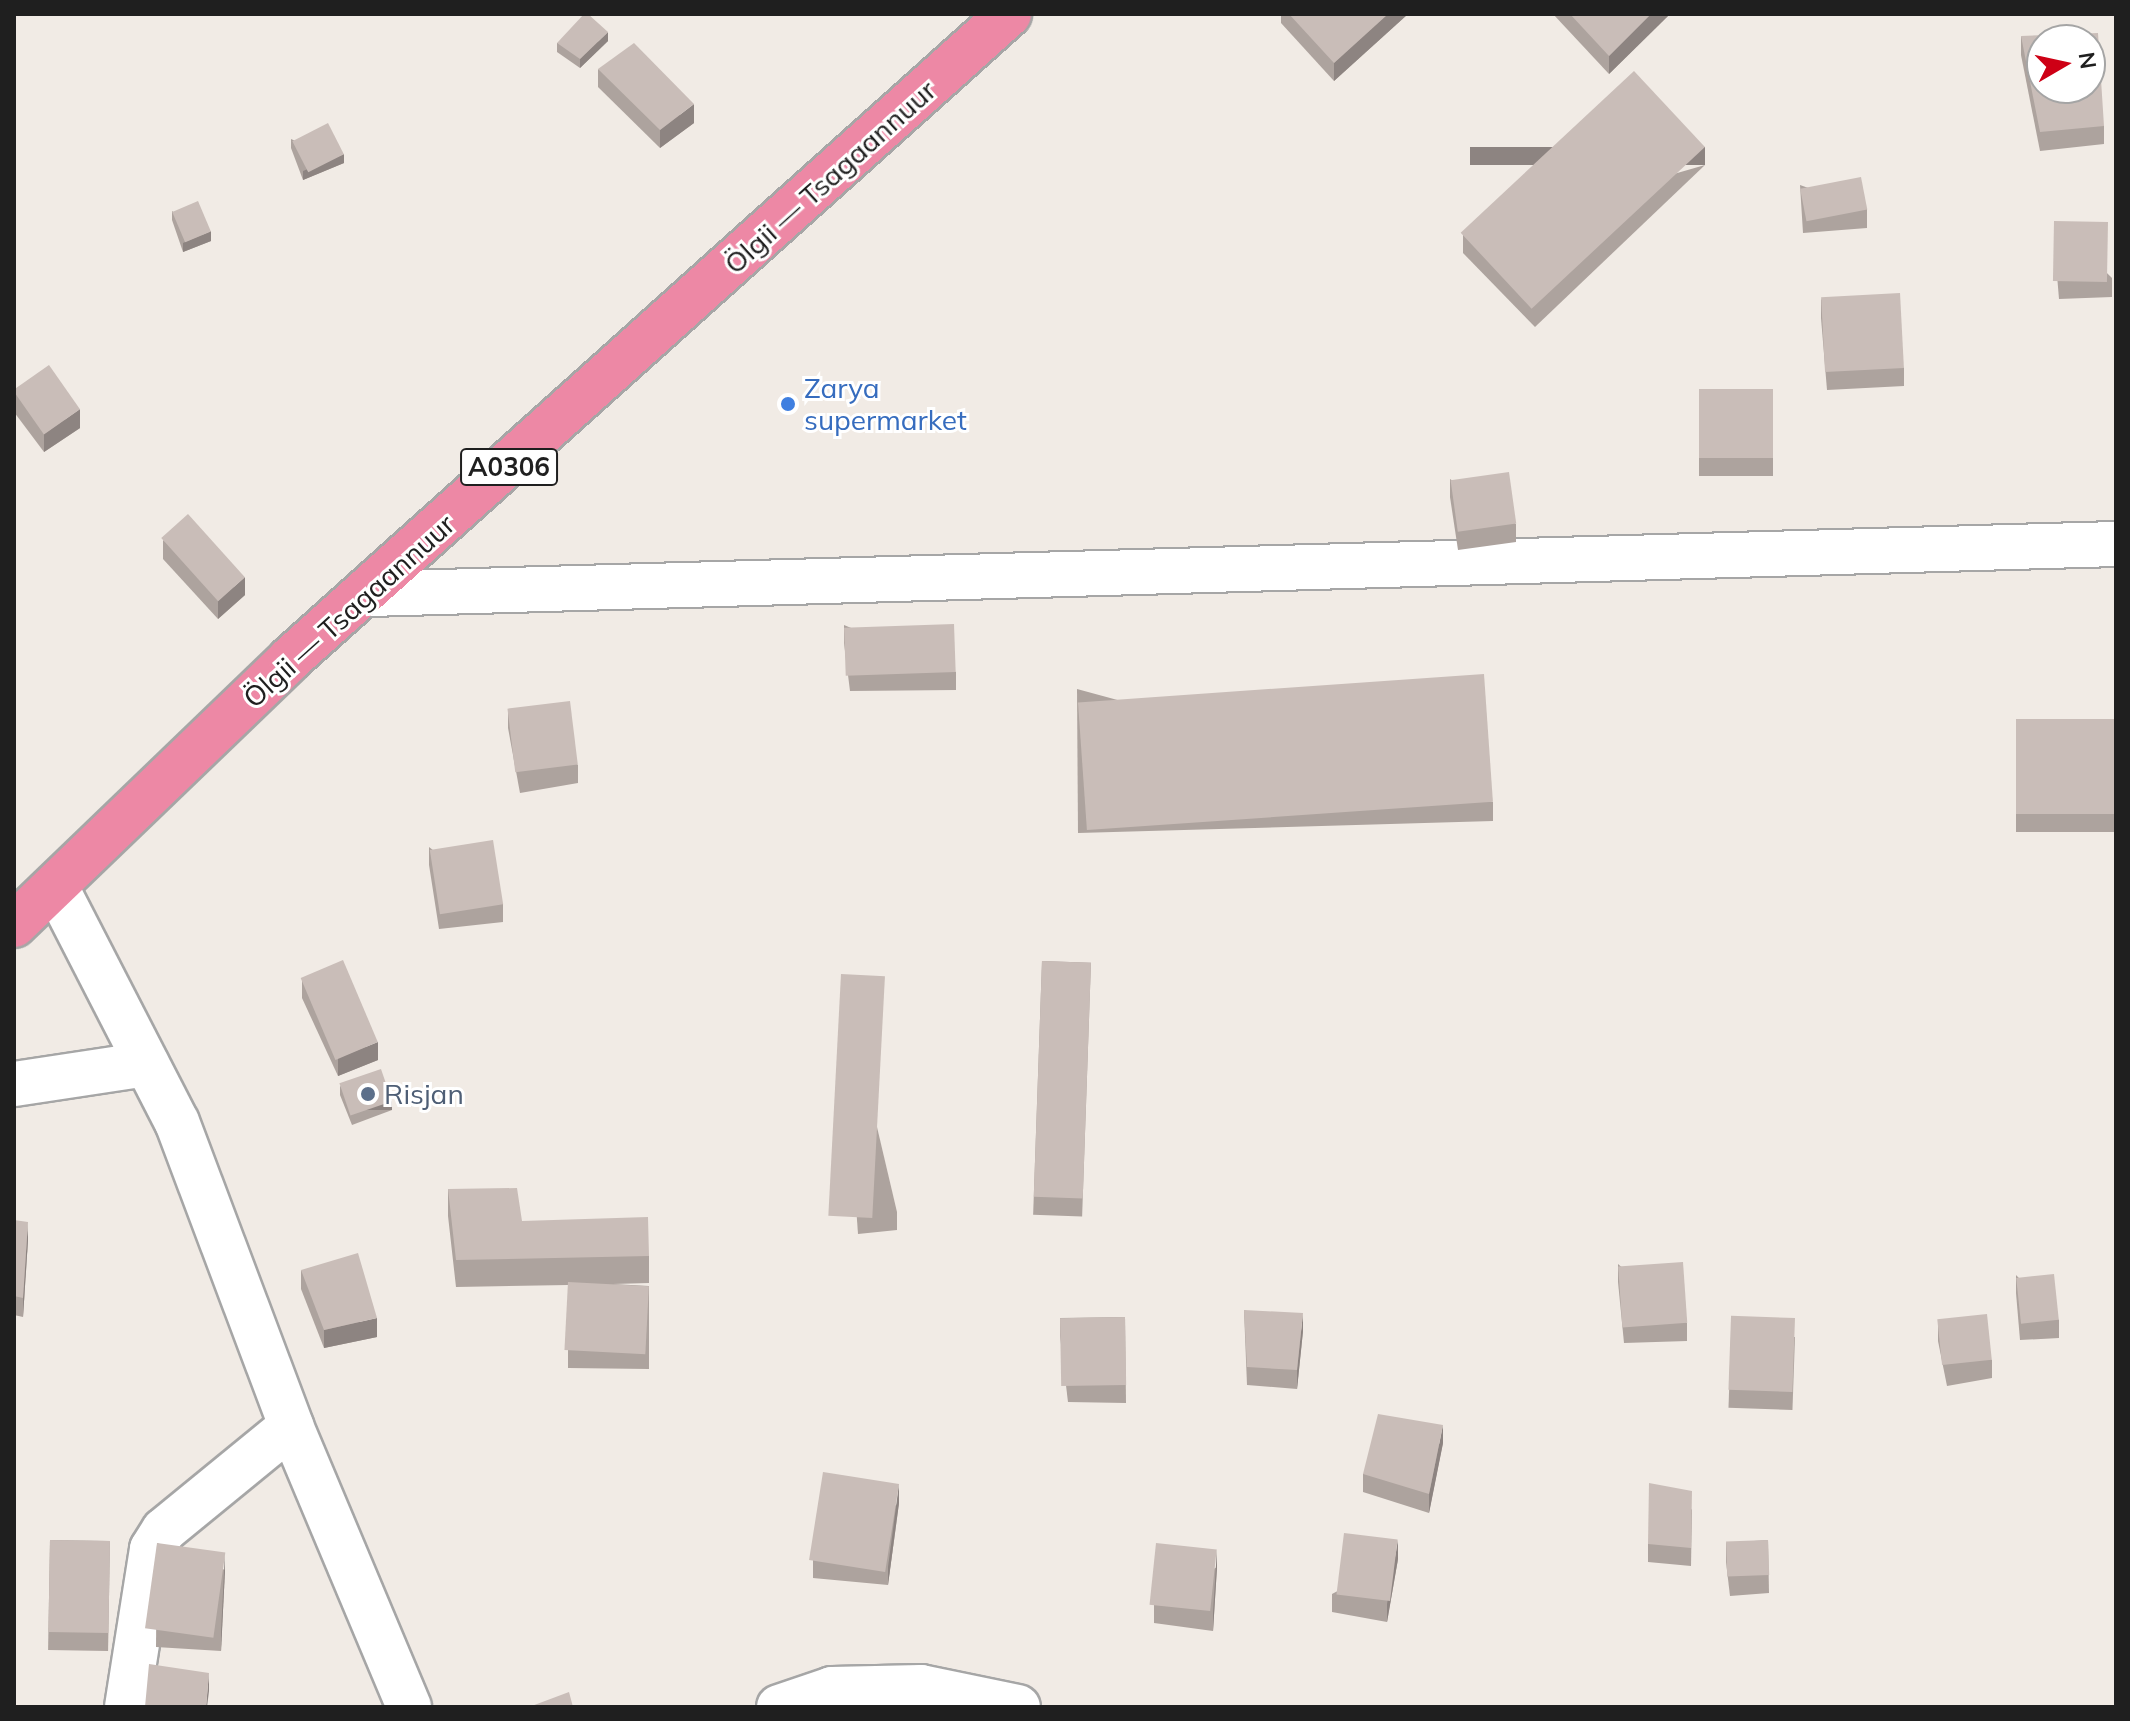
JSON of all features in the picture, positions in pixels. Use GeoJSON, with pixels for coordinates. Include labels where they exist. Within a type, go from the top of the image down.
{"type":"FeatureCollection","features":[{"type":"Feature","properties":{"kind":"highway","name":"Ölgii — Tsagaannuur"},"geometry":{"type":"LineString","coordinates":[[14,925],[290,659],[370,594],[1009,14]]}},
{"type":"Feature","properties":{"kind":"street"},"geometry":{"type":"LineString","coordinates":[[370,594],[2116,544]]}},
{"type":"Feature","properties":{"kind":"street"},"geometry":{"type":"LineString","coordinates":[[56,887],[177,1122],[291,1426],[409,1707]]}},
{"type":"Feature","properties":{"kind":"street"},"geometry":{"type":"LineString","coordinates":[[14,1084],[147,1064]]}},
{"type":"Feature","properties":{"kind":"street"},"geometry":{"type":"LineString","coordinates":[[127,1707],[152,1549],[164,1530],[291,1426]]}},
{"type":"Feature","properties":{"kind":"street"},"geometry":{"type":"LineString","coordinates":[[779,1707],[832,1689],[921,1687],[1018,1707]]}},
{"type":"Feature","properties":{"kind":"building"},"geometry":{"type":"Polygon","coordinates":[[[584,14],[608,32],[580,59],[557,43],[584,14]]]}},
{"type":"Feature","properties":{"kind":"building"},"geometry":{"type":"Polygon","coordinates":[[[1289,14],[1388,14],[1334,63],[1289,14]]]}},
{"type":"Feature","properties":{"kind":"building"},"geometry":{"type":"Polygon","coordinates":[[[1570,14],[1651,14],[1609,56],[1570,14]]]}},
{"type":"Feature","properties":{"kind":"building"},"geometry":{"type":"Polygon","coordinates":[[[2021,36],[2026,36],[2026,61],[2021,36]]]}},
{"type":"Feature","properties":{"kind":"building"},"geometry":{"type":"Polygon","coordinates":[[[634,43],[694,104],[660,130],[598,69],[634,43]]]}},
{"type":"Feature","properties":{"kind":"building"},"geometry":{"type":"Polygon","coordinates":[[[1634,71],[1705,147],[1532,309],[1461,233],[1634,71]]]}},
{"type":"Feature","properties":{"kind":"building"},"geometry":{"type":"Polygon","coordinates":[[[2034,104],[2103,104],[2104,126],[2040,132],[2034,104]]]}},
{"type":"Feature","properties":{"kind":"building"},"geometry":{"type":"Polygon","coordinates":[[[328,123],[344,154],[308,172],[292,141],[328,123]]]}},
{"type":"Feature","properties":{"kind":"building"},"geometry":{"type":"Polygon","coordinates":[[[1861,177],[1867,209],[1806,221],[1800,189],[1861,177]]]}},
{"type":"Feature","properties":{"kind":"building"},"geometry":{"type":"Polygon","coordinates":[[[198,201],[211,231],[185,242],[172,212],[198,201]]]}},
{"type":"Feature","properties":{"kind":"building"},"geometry":{"type":"Polygon","coordinates":[[[2054,221],[2108,222],[2107,282],[2053,281],[2054,221]]]}},
{"type":"Feature","properties":{"kind":"building"},"geometry":{"type":"Polygon","coordinates":[[[1900,293],[1904,368],[1825,372],[1821,297],[1900,293]]]}},
{"type":"Feature","properties":{"kind":"building"},"geometry":{"type":"Polygon","coordinates":[[[49,365],[80,409],[44,434],[14,390],[49,365]]]}},
{"type":"Feature","properties":{"kind":"building"},"geometry":{"type":"Polygon","coordinates":[[[1699,389],[1773,389],[1773,458],[1699,458],[1699,389]]]}},
{"type":"Feature","properties":{"kind":"building"},"geometry":{"type":"Polygon","coordinates":[[[1509,472],[1516,523],[1458,532],[1451,480],[1509,472]]]}},
{"type":"Feature","properties":{"kind":"building"},"geometry":{"type":"Polygon","coordinates":[[[188,514],[245,577],[218,601],[161,538],[188,514]]]}},
{"type":"Feature","properties":{"kind":"building"},"geometry":{"type":"Polygon","coordinates":[[[954,624],[956,672],[846,676],[844,628],[954,624]]]}},
{"type":"Feature","properties":{"kind":"building"},"geometry":{"type":"Polygon","coordinates":[[[1484,674],[1493,802],[1087,830],[1078,702],[1484,674]]]}},
{"type":"Feature","properties":{"kind":"building"},"geometry":{"type":"Polygon","coordinates":[[[570,701],[578,765],[515,772],[507,709],[570,701]]]}},
{"type":"Feature","properties":{"kind":"building"},"geometry":{"type":"Polygon","coordinates":[[[2016,719],[2116,719],[2116,814],[2016,814],[2016,719]]]}},
{"type":"Feature","properties":{"kind":"building"},"geometry":{"type":"Polygon","coordinates":[[[493,840],[503,904],[440,914],[430,850],[493,840]]]}},
{"type":"Feature","properties":{"kind":"building"},"geometry":{"type":"Polygon","coordinates":[[[343,960],[378,1042],[335,1060],[301,978],[343,960]]]}},
{"type":"Feature","properties":{"kind":"building"},"geometry":{"type":"Polygon","coordinates":[[[1042,961],[1091,963],[1083,1199],[1034,1197],[1042,961]]]}},
{"type":"Feature","properties":{"kind":"building"},"geometry":{"type":"Polygon","coordinates":[[[841,974],[885,976],[872,1218],[828,1216],[841,974]]]}},
{"type":"Feature","properties":{"kind":"building"},"geometry":{"type":"Polygon","coordinates":[[[381,1069],[392,1101],[350,1115],[339,1083],[381,1069]]]}},
{"type":"Feature","properties":{"kind":"building"},"geometry":{"type":"Polygon","coordinates":[[[517,1188],[522,1221],[648,1217],[649,1256],[456,1260],[448,1189],[517,1188]]]}},
{"type":"Feature","properties":{"kind":"building"},"geometry":{"type":"Polygon","coordinates":[[[14,1220],[28,1222],[23,1298],[14,1296],[14,1220]]]}},
{"type":"Feature","properties":{"kind":"building"},"geometry":{"type":"Polygon","coordinates":[[[358,1253],[377,1318],[324,1330],[301,1270],[358,1253]]]}},
{"type":"Feature","properties":{"kind":"building"},"geometry":{"type":"Polygon","coordinates":[[[1683,1262],[1687,1323],[1622,1327],[1618,1267],[1683,1262]]]}},
{"type":"Feature","properties":{"kind":"building"},"geometry":{"type":"Polygon","coordinates":[[[2054,1274],[2059,1320],[2021,1324],[2016,1278],[2054,1274]]]}},
{"type":"Feature","properties":{"kind":"building"},"geometry":{"type":"Polygon","coordinates":[[[568,1282],[649,1286],[645,1354],[564,1350],[568,1282]]]}},
{"type":"Feature","properties":{"kind":"building"},"geometry":{"type":"Polygon","coordinates":[[[1244,1310],[1303,1313],[1297,1370],[1247,1367],[1244,1310]]]}},
{"type":"Feature","properties":{"kind":"building"},"geometry":{"type":"Polygon","coordinates":[[[1987,1314],[1992,1360],[1942,1365],[1937,1319],[1987,1314]]]}},
{"type":"Feature","properties":{"kind":"building"},"geometry":{"type":"Polygon","coordinates":[[[1731,1316],[1795,1318],[1792,1392],[1728,1390],[1731,1316]]]}},
{"type":"Feature","properties":{"kind":"building"},"geometry":{"type":"Polygon","coordinates":[[[1125,1317],[1126,1385],[1061,1386],[1060,1318],[1125,1317]]]}},
{"type":"Feature","properties":{"kind":"building"},"geometry":{"type":"Polygon","coordinates":[[[1378,1414],[1443,1425],[1429,1494],[1363,1474],[1378,1414]]]}},
{"type":"Feature","properties":{"kind":"building"},"geometry":{"type":"Polygon","coordinates":[[[823,1472],[899,1484],[885,1572],[809,1560],[823,1472]]]}},
{"type":"Feature","properties":{"kind":"building"},"geometry":{"type":"Polygon","coordinates":[[[1649,1483],[1692,1491],[1691,1548],[1648,1544],[1649,1483]]]}},
{"type":"Feature","properties":{"kind":"building"},"geometry":{"type":"Polygon","coordinates":[[[1344,1533],[1398,1540],[1390,1601],[1336,1595],[1344,1533]]]}},
{"type":"Feature","properties":{"kind":"building"},"geometry":{"type":"Polygon","coordinates":[[[50,1540],[110,1541],[108,1633],[48,1632],[50,1540]]]}},
{"type":"Feature","properties":{"kind":"building"},"geometry":{"type":"Polygon","coordinates":[[[1768,1540],[1769,1575],[1727,1576],[1726,1541],[1768,1540]]]}},
{"type":"Feature","properties":{"kind":"building"},"geometry":{"type":"Polygon","coordinates":[[[157,1543],[225,1553],[213,1638],[145,1628],[157,1543]]]}},
{"type":"Feature","properties":{"kind":"building"},"geometry":{"type":"Polygon","coordinates":[[[1156,1543],[1217,1549],[1210,1611],[1150,1605],[1156,1543]]]}},
{"type":"Feature","properties":{"kind":"building"},"geometry":{"type":"Polygon","coordinates":[[[149,1664],[209,1673],[206,1707],[145,1707],[149,1664]]]}},
{"type":"Feature","properties":{"kind":"building"},"geometry":{"type":"Polygon","coordinates":[[[569,1692],[573,1707],[529,1707],[569,1692]]]}},
{"type":"Feature","properties":{"kind":"place","name":"Zarya supermarket"},"geometry":{"type":"Point","coordinates":[788,404]}},
{"type":"Feature","properties":{"kind":"place","name":"Risjan"},"geometry":{"type":"Point","coordinates":[368,1094]}}]}
